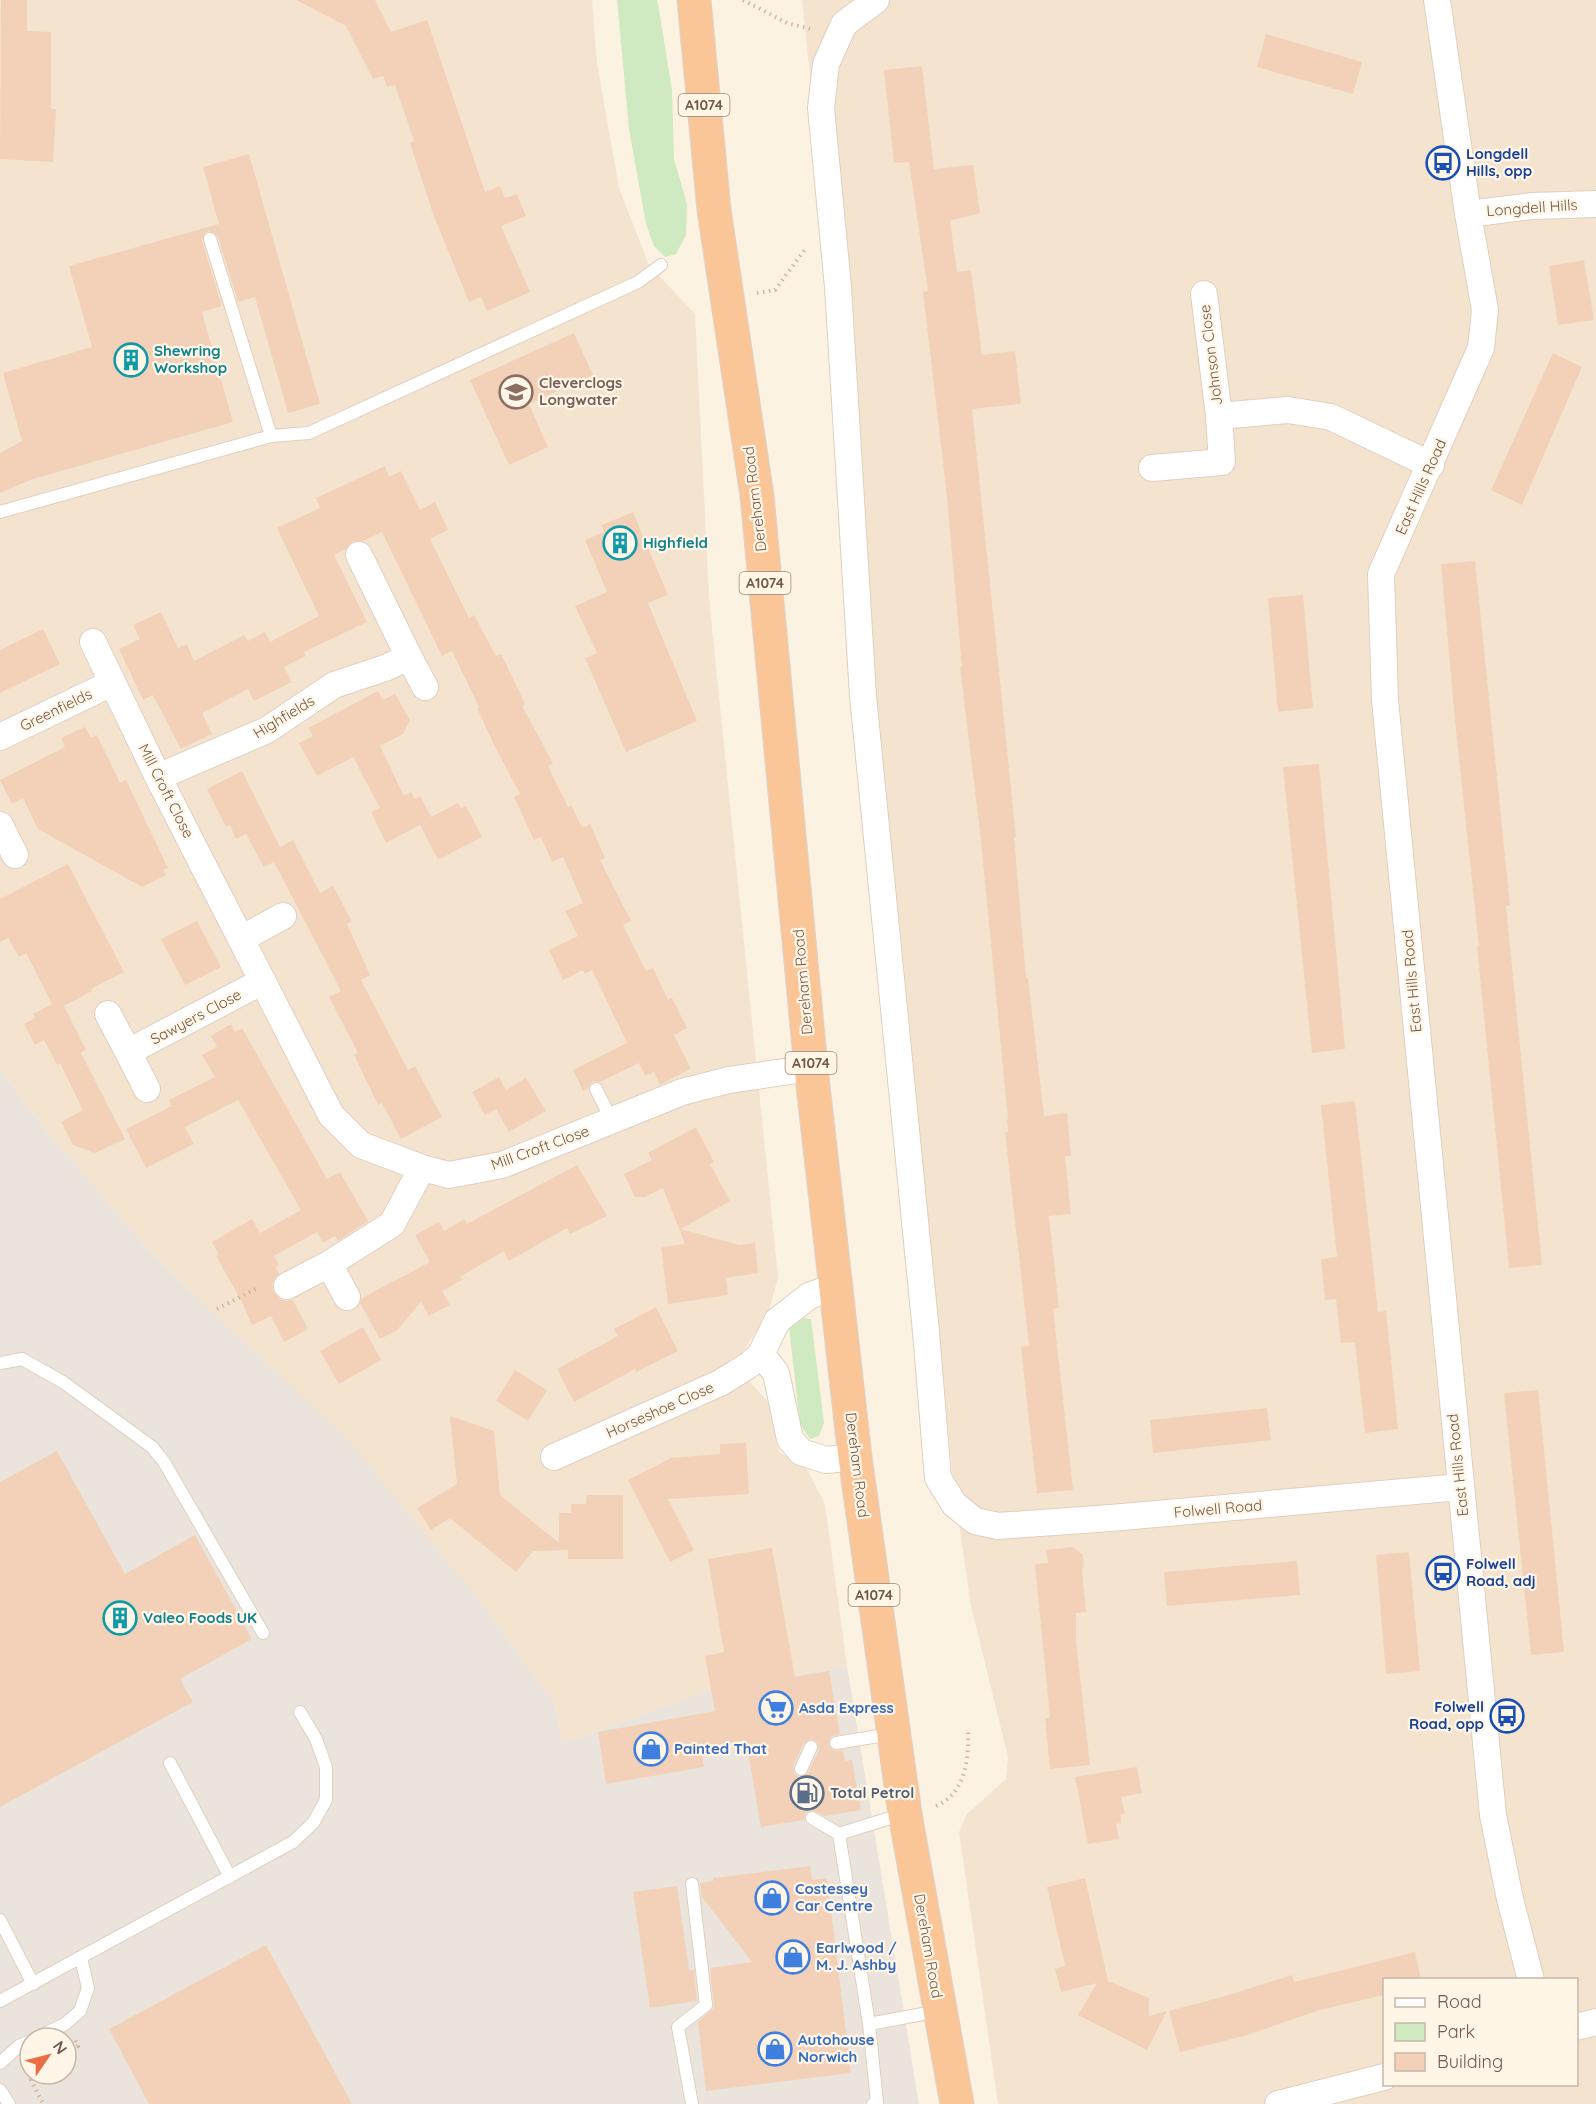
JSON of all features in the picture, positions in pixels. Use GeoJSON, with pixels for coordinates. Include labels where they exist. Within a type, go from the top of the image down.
{"type":"FeatureCollection","features":[{"type":"Feature","properties":{"kind":"highway","name":"Dereham Road"},"geometry":{"type":"LineString","coordinates":[[694,0],[714,210],[757,496],[811,1068],[855,1457],[893,1734],[916,1811],[940,2010],[957,2104]]}},
{"type":"Feature","properties":{"kind":"street"},"geometry":{"type":"LineString","coordinates":[[831,217],[821,108],[826,64],[844,24],[876,0]]}},
{"type":"Feature","properties":{"kind":"street","name":"East Hills Road"},"geometry":{"type":"LineString","coordinates":[[1437,0],[1468,214],[1485,310],[1481,348],[1381,574],[1385,700],[1493,1815],[1510,1899],[1530,1978]]}},
{"type":"Feature","properties":{"kind":"street","name":"Longdell Hills"},"geometry":{"type":"LineString","coordinates":[[1468,214],[1532,206],[1596,204]]}},
{"type":"Feature","properties":{"kind":"street","name":"Folwell Road"},"geometry":{"type":"LineString","coordinates":[[831,217],[838,286],[863,696],[926,1332],[938,1478],[954,1504],[975,1521],[998,1526],[1460,1487]]}},
{"type":"Feature","properties":{"kind":"street","name":"Johnson Close"},"geometry":{"type":"LineString","coordinates":[[1152,468],[1222,462],[1219,416],[1204,294]]}},
{"type":"Feature","properties":{"kind":"street","name":"Johnson Close"},"geometry":{"type":"LineString","coordinates":[[1219,416],[1288,410],[1331,417],[1431,465]]}},
{"type":"Feature","properties":{"kind":"street"},"geometry":{"type":"LineString","coordinates":[[359,555],[425,687]]}},
{"type":"Feature","properties":{"kind":"street","name":"Mill Croft Close"},"geometry":{"type":"LineString","coordinates":[[93,642],[158,777],[331,1115],[362,1145],[422,1168],[449,1175],[502,1165],[682,1092],[729,1080],[811,1068]]}},
{"type":"Feature","properties":{"kind":"street","name":"Highfields"},"geometry":{"type":"LineString","coordinates":[[158,777],[267,730],[334,685],[409,657]]}},
{"type":"Feature","properties":{"kind":"street","name":"Greenfields"},"geometry":{"type":"LineString","coordinates":[[0,737],[112,683]]}},
{"type":"Feature","properties":{"kind":"street"},"geometry":{"type":"LineString","coordinates":[[0,825],[15,855]]}},
{"type":"Feature","properties":{"kind":"street"},"geometry":{"type":"LineString","coordinates":[[241,939],[283,916]]}},
{"type":"Feature","properties":{"kind":"street","name":"Sawyers Close"},"geometry":{"type":"LineString","coordinates":[[128,1052],[263,981]]}},
{"type":"Feature","properties":{"kind":"street"},"geometry":{"type":"LineString","coordinates":[[108,1014],[147,1089]]}},
{"type":"Feature","properties":{"kind":"street"},"geometry":{"type":"LineString","coordinates":[[287,1286],[329,1264],[392,1224],[422,1168]]}},
{"type":"Feature","properties":{"kind":"street"},"geometry":{"type":"LineString","coordinates":[[329,1264],[347,1297]]}},
{"type":"Feature","properties":{"kind":"street","name":"Horseshoe Close"},"geometry":{"type":"LineString","coordinates":[[554,1457],[720,1383],[749,1365],[761,1354],[777,1321],[809,1296],[836,1286]]}},
{"type":"Feature","properties":{"kind":"street"},"geometry":{"type":"LineString","coordinates":[[761,1354],[776,1373],[790,1439],[801,1452],[826,1460],[855,1457]]}},
{"type":"Feature","properties":{"kind":"street"},"geometry":{"type":"LineString","coordinates":[[1578,2026],[1596,2022]]}},
{"type":"Feature","properties":{"kind":"street"},"geometry":{"type":"LineString","coordinates":[[1278,2104],[1383,2077]]}},
{"type":"Feature","properties":{"kind":"lane"},"geometry":{"type":"LineString","coordinates":[[210,239],[271,436]]}},
{"type":"Feature","properties":{"kind":"lane"},"geometry":{"type":"LineString","coordinates":[[0,512],[271,436],[309,433],[638,282],[661,266]]}},
{"type":"Feature","properties":{"kind":"lane"},"geometry":{"type":"LineString","coordinates":[[596,1089],[612,1121]]}},
{"type":"Feature","properties":{"kind":"lane"},"geometry":{"type":"LineString","coordinates":[[0,1363],[22,1359],[63,1382],[152,1447],[164,1462],[263,1633]]}},
{"type":"Feature","properties":{"kind":"lane"},"geometry":{"type":"LineString","coordinates":[[0,2001],[293,1842],[312,1823],[326,1800],[326,1767],[316,1739],[300,1712]]}},
{"type":"Feature","properties":{"kind":"lane"},"geometry":{"type":"LineString","coordinates":[[836,1743],[893,1734]]}},
{"type":"Feature","properties":{"kind":"lane"},"geometry":{"type":"LineString","coordinates":[[801,1769],[812,1747]]}},
{"type":"Feature","properties":{"kind":"lane"},"geometry":{"type":"LineString","coordinates":[[170,1763],[230,1876]]}},
{"type":"Feature","properties":{"kind":"lane"},"geometry":{"type":"LineString","coordinates":[[812,1818],[839,1834],[916,1811]]}},
{"type":"Feature","properties":{"kind":"lane"},"geometry":{"type":"LineString","coordinates":[[839,1834],[869,2024],[877,2102],[873,2104]]}},
{"type":"Feature","properties":{"kind":"lane"},"geometry":{"type":"LineString","coordinates":[[692,1884],[706,2004],[678,2027],[692,2104]]}},
{"type":"Feature","properties":{"kind":"lane"},"geometry":{"type":"LineString","coordinates":[[0,1920],[33,1984]]}},
{"type":"Feature","properties":{"kind":"lane"},"geometry":{"type":"LineString","coordinates":[[61,2026],[80,2011],[88,1988],[81,1958]]}},
{"type":"Feature","properties":{"kind":"lane"},"geometry":{"type":"LineString","coordinates":[[869,2024],[940,2010]]}},
{"type":"Feature","properties":{"kind":"lane"},"geometry":{"type":"LineString","coordinates":[[0,2062],[18,2047]]}},
{"type":"Feature","properties":{"kind":"lane"},"geometry":{"type":"LineString","coordinates":[[0,2090],[9,2104]]}},
{"type":"Feature","properties":{"kind":"path"},"geometry":{"type":"LineString","coordinates":[[743,0],[787,23],[839,34]]}},
{"type":"Feature","properties":{"kind":"path"},"geometry":{"type":"LineString","coordinates":[[761,292],[775,290],[787,271],[831,217]]}},
{"type":"Feature","properties":{"kind":"path"},"geometry":{"type":"LineString","coordinates":[[217,1309],[277,1278],[287,1286]]}},
{"type":"Feature","properties":{"kind":"path"},"geometry":{"type":"LineString","coordinates":[[916,1811],[942,1803],[956,1790],[964,1774],[969,1750],[968,1732]]}},
{"type":"Feature","properties":{"kind":"path"},"geometry":{"type":"LineString","coordinates":[[33,2086],[43,2104]]}},
{"type":"Feature","properties":{"kind":"shaded area"},"geometry":{"type":"Polygon","coordinates":[[[0,0],[592,0],[597,63],[619,188],[649,265],[695,314],[709,598],[778,1277],[768,1315],[734,1364],[771,1405],[779,1452],[807,1469],[825,1504],[847,1666],[713,1689],[562,1743],[556,1706],[489,1613],[195,1296],[146,1247],[48,1133],[0,1069],[0,0]]]}},
{"type":"Feature","properties":{"kind":"shaded area"},"geometry":{"type":"Polygon","coordinates":[[[802,0],[1596,0],[1596,2104],[998,2104],[959,1832],[967,1814],[1006,1779],[1008,1757],[971,1606],[953,1481],[905,977],[802,0]]]}},
{"type":"Feature","properties":{"kind":"shaded area"},"geometry":{"type":"Polygon","coordinates":[[[0,1069],[48,1133],[146,1247],[347,1439],[489,1613],[556,1706],[562,1743],[713,1689],[847,1666],[919,2104],[0,2104],[0,1069]]]}},
{"type":"Feature","properties":{"kind":"green space"},"geometry":{"type":"Polygon","coordinates":[[[617,0],[657,0],[659,10],[672,90],[674,159],[687,204],[686,235],[676,254],[665,257],[654,246],[646,224],[629,129],[617,0]]]}},
{"type":"Feature","properties":{"kind":"green space"},"geometry":{"type":"Polygon","coordinates":[[[799,1317],[811,1319],[824,1423],[819,1436],[810,1439],[800,1424],[789,1327],[799,1317]]]}},
{"type":"Feature","properties":{"kind":"building"},"geometry":{"type":"Polygon","coordinates":[[[1,0],[27,0],[27,31],[51,32],[51,109],[56,109],[53,162],[0,159],[1,0]]]}},
{"type":"Feature","properties":{"kind":"building"},"geometry":{"type":"Polygon","coordinates":[[[296,0],[375,0],[391,32],[427,20],[485,192],[500,186],[505,198],[517,194],[526,216],[501,226],[530,292],[487,311],[481,297],[469,302],[433,214],[410,143],[414,141],[395,85],[387,87],[383,76],[373,79],[346,26],[296,0]]]}},
{"type":"Feature","properties":{"kind":"building"},"geometry":{"type":"Polygon","coordinates":[[[1266,34],[1362,62],[1353,94],[1257,67],[1266,34]]]}},
{"type":"Feature","properties":{"kind":"building"},"geometry":{"type":"Polygon","coordinates":[[[922,66],[934,169],[973,165],[980,213],[950,221],[957,272],[971,270],[982,355],[1015,351],[1021,404],[972,409],[1016,837],[1014,837],[1026,978],[1028,978],[1044,1116],[1067,1113],[1071,1156],[1065,1156],[1071,1214],[1049,1216],[1059,1308],[1053,1309],[1073,1490],[1037,1493],[1021,1347],[1029,1346],[1005,1132],[1008,1132],[1008,1119],[981,841],[960,667],[962,667],[947,497],[923,292],[928,291],[909,162],[894,163],[884,70],[922,66]]]}},
{"type":"Feature","properties":{"kind":"building","name":"Shewring Workshop"},"geometry":{"type":"Polygon","coordinates":[[[249,154],[320,404],[288,413],[255,297],[238,302],[218,237],[215,233],[208,231],[204,234],[202,241],[222,306],[202,312],[233,422],[33,479],[0,493],[0,453],[22,441],[3,373],[92,347],[69,266],[219,224],[203,167],[249,154]]]}},
{"type":"Feature","properties":{"kind":"building"},"geometry":{"type":"Polygon","coordinates":[[[1584,260],[1594,320],[1558,325],[1549,266],[1584,260]]]}},
{"type":"Feature","properties":{"kind":"building","name":"Cleverclogs Longwater"},"geometry":{"type":"Polygon","coordinates":[[[574,333],[593,375],[529,404],[548,447],[509,465],[470,380],[574,333]]]}},
{"type":"Feature","properties":{"kind":"building"},"geometry":{"type":"Polygon","coordinates":[[[1553,353],[1582,367],[1522,505],[1491,490],[1553,353]]]}},
{"type":"Feature","properties":{"kind":"building"},"geometry":{"type":"Polygon","coordinates":[[[385,466],[389,477],[401,471],[420,510],[435,502],[448,530],[430,539],[469,618],[474,615],[496,656],[501,654],[521,695],[525,705],[522,706],[553,763],[548,766],[568,807],[571,805],[582,828],[590,824],[605,858],[600,860],[631,921],[623,925],[646,971],[653,968],[668,1000],[672,998],[687,1028],[674,1035],[691,1069],[660,1085],[654,1072],[645,1076],[639,1063],[600,1082],[593,1081],[583,1091],[573,1070],[627,1043],[592,970],[585,974],[583,970],[563,980],[549,950],[578,936],[565,911],[583,903],[563,857],[552,862],[541,837],[534,840],[514,797],[520,794],[494,745],[477,708],[479,707],[452,651],[442,656],[382,532],[363,541],[353,541],[346,549],[334,555],[367,622],[304,652],[306,656],[284,667],[292,682],[254,701],[248,689],[202,713],[212,734],[181,749],[153,695],[143,700],[119,649],[140,639],[133,625],[161,612],[178,648],[187,644],[194,661],[244,635],[248,641],[265,632],[270,642],[319,616],[277,528],[320,508],[316,498],[385,466]]]}},
{"type":"Feature","properties":{"kind":"building"},"geometry":{"type":"Polygon","coordinates":[[[633,512],[668,595],[648,603],[697,721],[626,752],[585,658],[597,653],[575,606],[607,592],[585,540],[604,532],[602,525],[633,512]]]}},
{"type":"Feature","properties":{"kind":"building"},"geometry":{"type":"Polygon","coordinates":[[[1475,561],[1510,905],[1506,906],[1542,1265],[1509,1268],[1441,564],[1475,561]]]}},
{"type":"Feature","properties":{"kind":"building"},"geometry":{"type":"Polygon","coordinates":[[[1303,595],[1313,708],[1278,712],[1268,598],[1303,595]]]}},
{"type":"Feature","properties":{"kind":"building"},"geometry":{"type":"Polygon","coordinates":[[[43,629],[60,664],[0,693],[0,650],[43,629]]]}},
{"type":"Feature","properties":{"kind":"building"},"geometry":{"type":"Polygon","coordinates":[[[378,691],[383,700],[395,694],[410,720],[403,734],[380,746],[404,796],[411,792],[415,799],[420,796],[431,817],[458,803],[461,809],[466,806],[482,837],[438,860],[420,825],[386,843],[371,812],[380,808],[353,757],[317,776],[299,743],[313,736],[308,728],[378,691]]]}},
{"type":"Feature","properties":{"kind":"building"},"geometry":{"type":"Polygon","coordinates":[[[85,727],[91,738],[97,735],[120,783],[126,780],[168,868],[163,870],[166,875],[142,887],[38,829],[23,798],[12,804],[0,780],[65,747],[61,738],[85,727]]]}},
{"type":"Feature","properties":{"kind":"building"},"geometry":{"type":"Polygon","coordinates":[[[1319,764],[1345,1049],[1312,1053],[1283,767],[1319,764]]]}},
{"type":"Feature","properties":{"kind":"building"},"geometry":{"type":"Polygon","coordinates":[[[242,771],[280,847],[293,840],[320,893],[333,886],[352,922],[347,924],[370,975],[361,980],[408,1070],[415,1066],[442,1117],[401,1139],[382,1103],[378,1105],[354,1055],[358,1053],[329,997],[341,991],[274,862],[264,867],[246,834],[236,839],[230,825],[226,827],[207,789],[242,771]]]}},
{"type":"Feature","properties":{"kind":"building"},"geometry":{"type":"Polygon","coordinates":[[[68,864],[124,972],[64,1006],[86,1050],[81,1053],[125,1139],[95,1153],[73,1145],[61,1122],[83,1110],[60,1063],[57,1065],[44,1040],[35,1045],[24,1024],[35,1018],[33,1014],[52,1004],[26,953],[19,957],[8,938],[0,942],[0,899],[68,864]]]}},
{"type":"Feature","properties":{"kind":"building"},"geometry":{"type":"Polygon","coordinates":[[[197,921],[221,967],[185,985],[161,939],[197,921]]]}},
{"type":"Feature","properties":{"kind":"building"},"geometry":{"type":"Polygon","coordinates":[[[231,1024],[235,1032],[242,1028],[327,1179],[340,1172],[368,1221],[338,1241],[335,1236],[323,1243],[317,1232],[274,1256],[279,1265],[276,1267],[279,1274],[272,1285],[274,1292],[280,1299],[293,1300],[308,1329],[284,1342],[271,1316],[252,1325],[241,1300],[216,1256],[219,1255],[212,1242],[252,1219],[260,1233],[301,1210],[238,1100],[185,1127],[194,1144],[146,1168],[126,1129],[172,1106],[169,1100],[215,1077],[202,1055],[217,1047],[211,1036],[231,1024]]]}},
{"type":"Feature","properties":{"kind":"building"},"geometry":{"type":"Polygon","coordinates":[[[499,1077],[506,1090],[526,1078],[546,1111],[509,1132],[496,1109],[485,1115],[472,1092],[499,1077]]]}},
{"type":"Feature","properties":{"kind":"building"},"geometry":{"type":"Polygon","coordinates":[[[1355,1101],[1378,1312],[1386,1311],[1398,1429],[1365,1433],[1355,1342],[1341,1343],[1336,1299],[1325,1300],[1321,1259],[1337,1257],[1321,1105],[1355,1101]]]}},
{"type":"Feature","properties":{"kind":"building"},"geometry":{"type":"Polygon","coordinates":[[[696,1127],[714,1162],[710,1164],[730,1201],[681,1229],[739,1245],[755,1243],[758,1273],[726,1278],[728,1295],[668,1304],[661,1247],[685,1244],[663,1188],[645,1197],[635,1197],[624,1174],[652,1160],[648,1153],[696,1127]]]}},
{"type":"Feature","properties":{"kind":"building"},"geometry":{"type":"Polygon","coordinates":[[[577,1165],[607,1216],[570,1234],[567,1228],[509,1261],[504,1251],[460,1277],[462,1280],[442,1291],[450,1305],[429,1316],[421,1302],[396,1331],[380,1339],[360,1303],[362,1298],[430,1262],[415,1235],[439,1222],[444,1231],[464,1219],[467,1224],[577,1165]]]}},
{"type":"Feature","properties":{"kind":"building"},"geometry":{"type":"Polygon","coordinates":[[[656,1307],[678,1351],[636,1372],[635,1369],[574,1402],[557,1369],[618,1336],[614,1329],[656,1307]]]}},
{"type":"Feature","properties":{"kind":"building"},"geometry":{"type":"Polygon","coordinates":[[[363,1327],[381,1360],[339,1384],[320,1351],[363,1327]]]}},
{"type":"Feature","properties":{"kind":"building"},"geometry":{"type":"Polygon","coordinates":[[[515,1370],[547,1390],[528,1421],[496,1401],[515,1370]]]}},
{"type":"Feature","properties":{"kind":"building"},"geometry":{"type":"Polygon","coordinates":[[[1538,1390],[1564,1652],[1531,1655],[1504,1393],[1538,1390]]]}},
{"type":"Feature","properties":{"kind":"building"},"geometry":{"type":"Polygon","coordinates":[[[1267,1408],[1271,1440],[1153,1453],[1150,1420],[1267,1408]]]}},
{"type":"Feature","properties":{"kind":"building"},"geometry":{"type":"Polygon","coordinates":[[[450,1416],[494,1431],[500,1495],[559,1543],[559,1513],[571,1513],[571,1504],[586,1504],[587,1495],[623,1495],[623,1559],[568,1559],[568,1550],[533,1551],[516,1572],[450,1518],[431,1530],[417,1508],[457,1484],[450,1416]]]}},
{"type":"Feature","properties":{"kind":"building"},"geometry":{"type":"Polygon","coordinates":[[[746,1443],[749,1494],[668,1499],[694,1550],[670,1562],[628,1480],[671,1458],[720,1454],[720,1444],[746,1443]]]}},
{"type":"Feature","properties":{"kind":"building","name":"Valeo Foods UK"},"geometry":{"type":"Polygon","coordinates":[[[57,1451],[125,1574],[195,1535],[252,1639],[180,1679],[193,1702],[0,1807],[0,1482],[57,1451]]]}},
{"type":"Feature","properties":{"kind":"building"},"geometry":{"type":"Polygon","coordinates":[[[1073,1547],[1083,1555],[1084,1567],[1082,1570],[1086,1612],[1076,1613],[1076,1642],[1090,1765],[1050,1769],[1045,1718],[1050,1718],[1035,1564],[1048,1563],[1046,1550],[1073,1547]]]}},
{"type":"Feature","properties":{"kind":"building"},"geometry":{"type":"Polygon","coordinates":[[[772,1548],[795,1677],[829,1671],[840,1734],[830,1737],[828,1745],[834,1751],[843,1750],[845,1761],[852,1760],[861,1810],[825,1816],[812,1810],[805,1813],[804,1820],[761,1827],[746,1740],[701,1748],[704,1767],[606,1784],[598,1732],[715,1711],[705,1656],[724,1652],[708,1559],[772,1548]],[[811,1739],[804,1743],[793,1766],[794,1773],[798,1777],[808,1773],[819,1750],[818,1743],[811,1739]]]}},
{"type":"Feature","properties":{"kind":"building"},"geometry":{"type":"Polygon","coordinates":[[[1409,1552],[1420,1671],[1386,1674],[1376,1555],[1409,1552]]]}},
{"type":"Feature","properties":{"kind":"building"},"geometry":{"type":"Polygon","coordinates":[[[1297,1561],[1300,1595],[1167,1606],[1164,1572],[1297,1561]]]}},
{"type":"Feature","properties":{"kind":"building"},"geometry":{"type":"Polygon","coordinates":[[[1137,1767],[1142,1793],[1121,1797],[1125,1814],[1120,1815],[1121,1823],[1116,1824],[1119,1839],[1088,1844],[1075,1777],[1137,1767]]]}},
{"type":"Feature","properties":{"kind":"building"},"geometry":{"type":"Polygon","coordinates":[[[810,1866],[812,1880],[827,1878],[851,2073],[706,2091],[698,2022],[714,2008],[710,1968],[752,1962],[702,1897],[700,1883],[713,1881],[713,1878],[810,1866]]]}},
{"type":"Feature","properties":{"kind":"building"},"geometry":{"type":"Polygon","coordinates":[[[1085,1878],[1108,1981],[1149,1998],[1149,2016],[1167,2011],[1147,2050],[1078,2015],[1097,1983],[1061,1992],[1055,1969],[1065,1966],[1047,1887],[1085,1878]]]}},
{"type":"Feature","properties":{"kind":"building"},"geometry":{"type":"Polygon","coordinates":[[[677,1886],[689,1970],[694,1970],[697,2001],[650,2008],[633,1892],[677,1886]]]}},
{"type":"Feature","properties":{"kind":"building"},"geometry":{"type":"Polygon","coordinates":[[[266,1945],[352,2104],[149,2104],[109,2029],[266,1945]]]}},
{"type":"Feature","properties":{"kind":"building"},"geometry":{"type":"Polygon","coordinates":[[[1415,1952],[1421,1978],[1383,1978],[1383,1995],[1320,2010],[1244,2036],[1180,2052],[1169,2011],[1292,1975],[1294,1982],[1415,1952]]]}},
{"type":"Feature","properties":{"kind":"place","name":"Longdell Hills, opp"},"geometry":{"type":"Point","coordinates":[1443,163]}},
{"type":"Feature","properties":{"kind":"place","name":"Shewring Workshop"},"geometry":{"type":"Point","coordinates":[131,360]}},
{"type":"Feature","properties":{"kind":"place","name":"Cleverclogs Longwater"},"geometry":{"type":"Point","coordinates":[516,392]}},
{"type":"Feature","properties":{"kind":"place","name":"Highfield"},"geometry":{"type":"Point","coordinates":[620,543]}},
{"type":"Feature","properties":{"kind":"place","name":"Folwell Road, adj"},"geometry":{"type":"Point","coordinates":[1443,1573]}},
{"type":"Feature","properties":{"kind":"place","name":"Valeo Foods UK"},"geometry":{"type":"Point","coordinates":[120,1618]}},
{"type":"Feature","properties":{"kind":"place","name":"Asda Express"},"geometry":{"type":"Point","coordinates":[776,1708]}},
{"type":"Feature","properties":{"kind":"place","name":"Folwell Road, opp"},"geometry":{"type":"Point","coordinates":[1507,1716]}},
{"type":"Feature","properties":{"kind":"place","name":"Painted That"},"geometry":{"type":"Point","coordinates":[651,1749]}},
{"type":"Feature","properties":{"kind":"place","name":"Total Petrol"},"geometry":{"type":"Point","coordinates":[807,1793]}},
{"type":"Feature","properties":{"kind":"place","name":"Costessey Car Centre"},"geometry":{"type":"Point","coordinates":[772,1898]}},
{"type":"Feature","properties":{"kind":"place","name":"Earlwood / M. J. Ashby"},"geometry":{"type":"Point","coordinates":[793,1957]}},
{"type":"Feature","properties":{"kind":"place","name":"Autohouse Norwich"},"geometry":{"type":"Point","coordinates":[775,2049]}}]}
